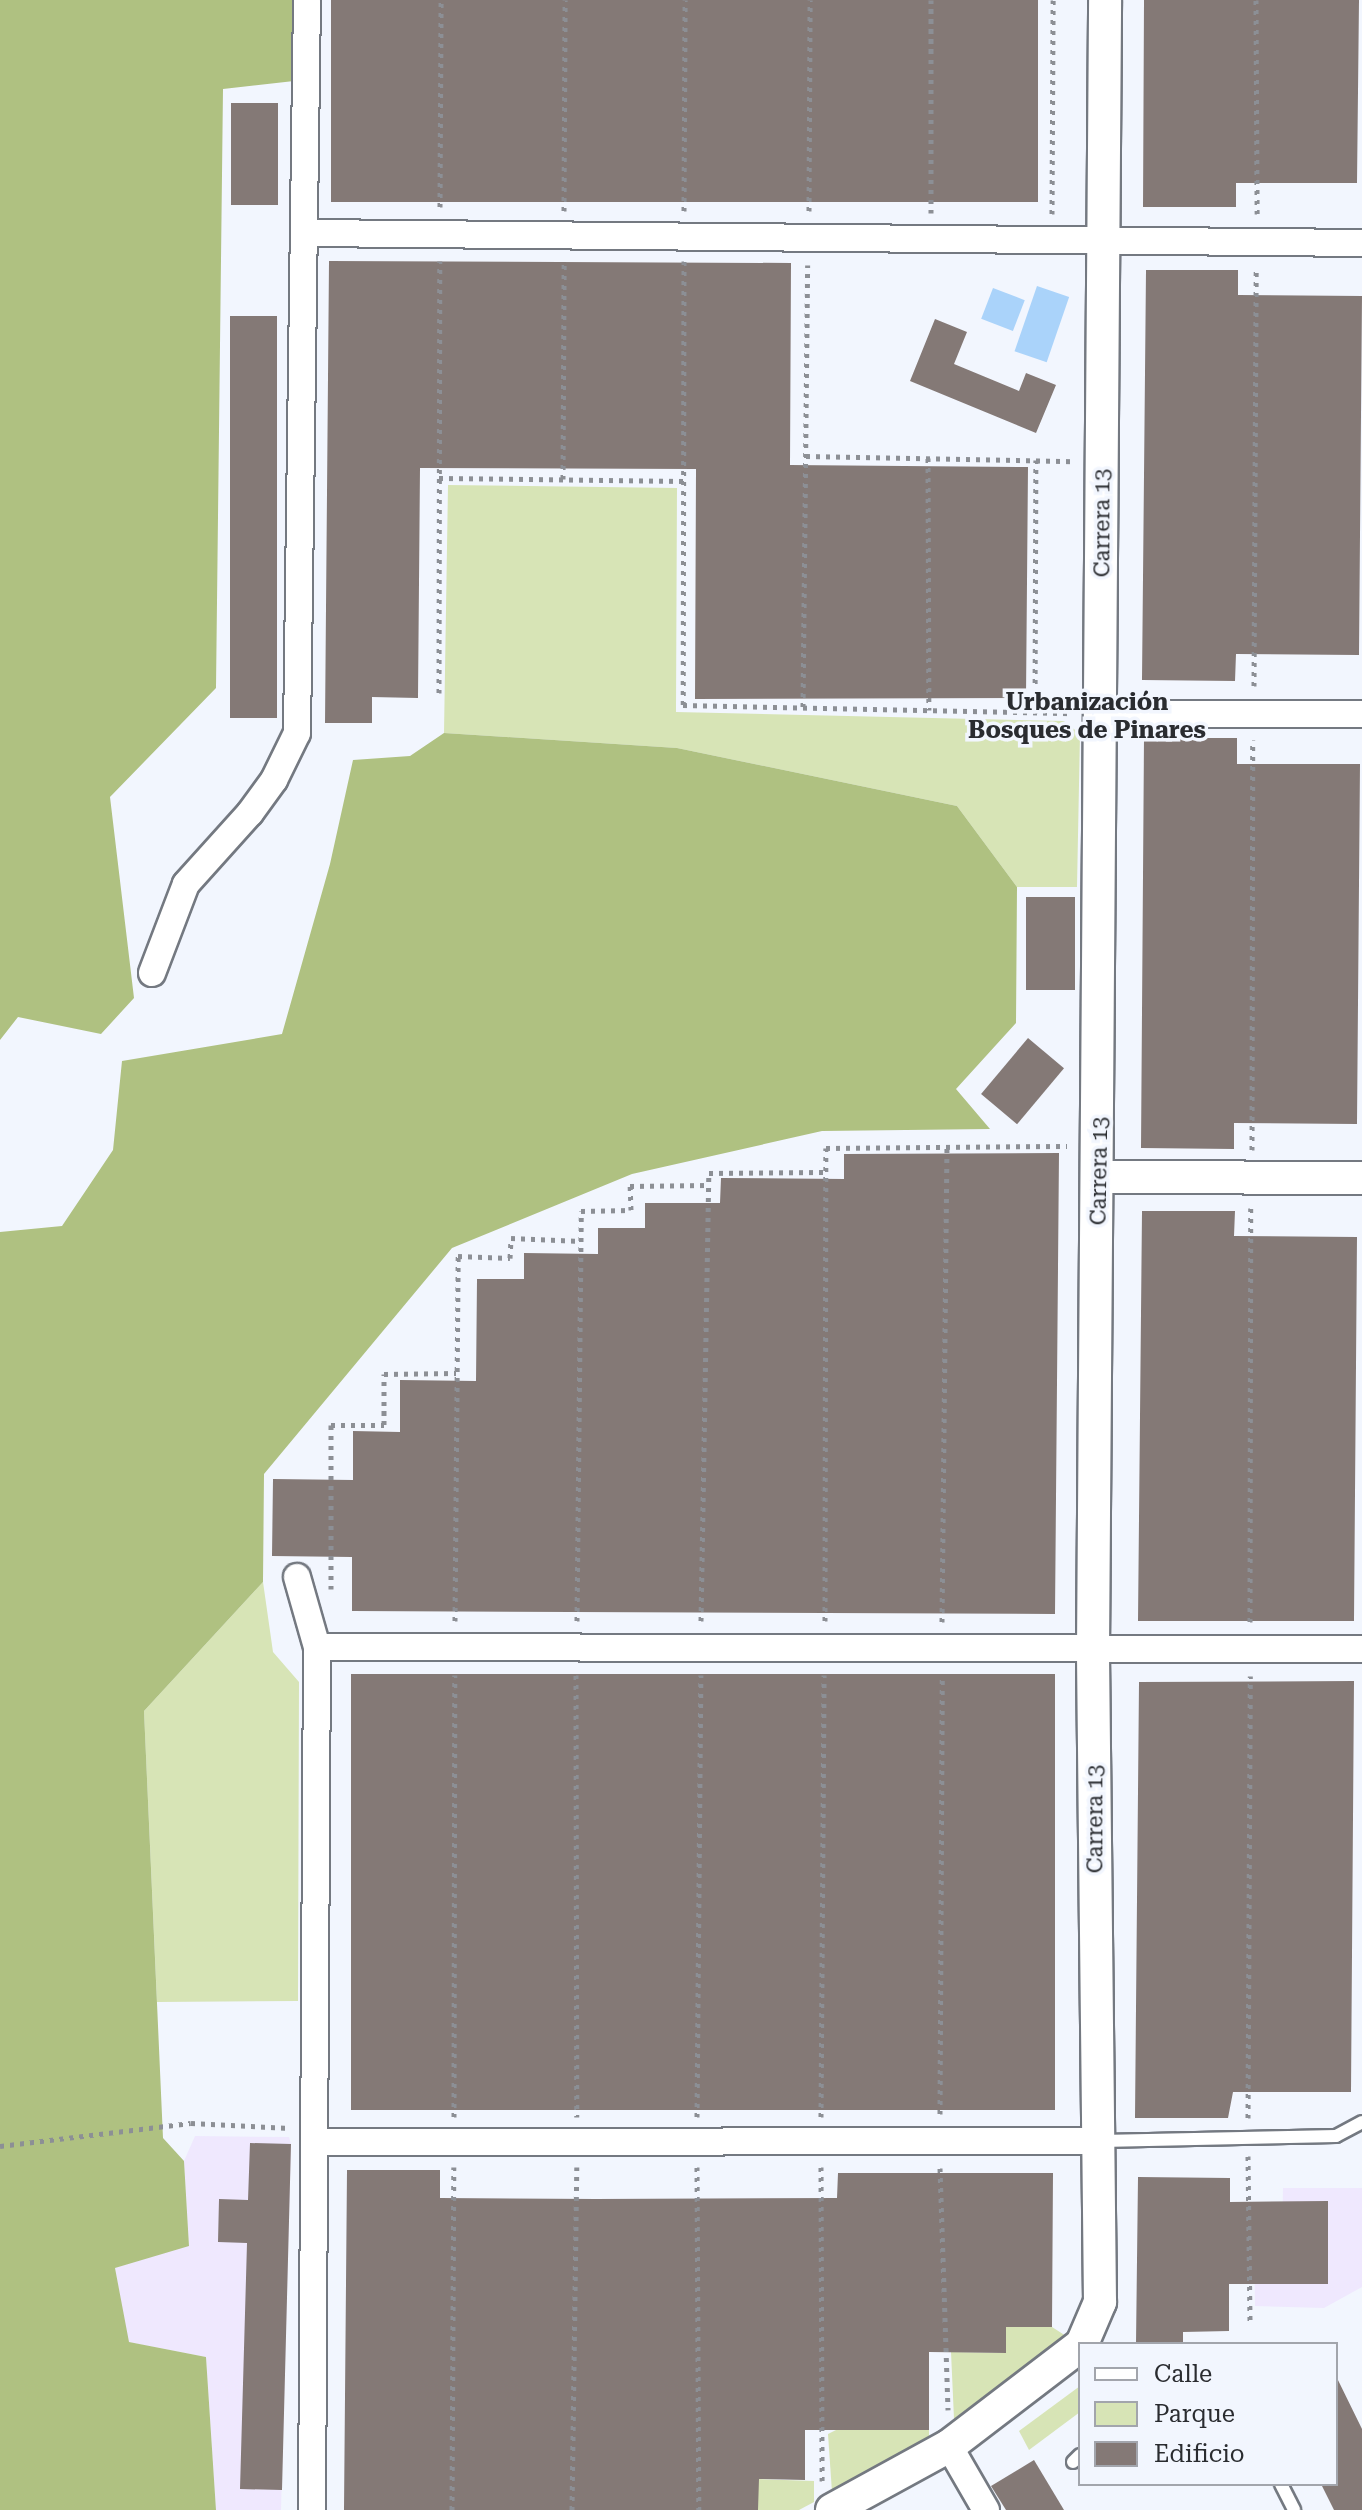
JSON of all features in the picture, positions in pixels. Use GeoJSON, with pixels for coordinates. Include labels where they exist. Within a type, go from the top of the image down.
{"type":"FeatureCollection","features":[{"type":"Feature","properties":{"kind":"street"},"geometry":{"type":"LineString","coordinates":[[152,973],[186,884],[250,813],[297,733],[307,0]]}},
{"type":"Feature","properties":{"kind":"street","name":"Carrera 13"},"geometry":{"type":"LineString","coordinates":[[1086,2342],[1100,2302],[1093,1650],[1100,1161],[1105,0]]}},
{"type":"Feature","properties":{"kind":"street"},"geometry":{"type":"LineString","coordinates":[[306,233],[1103,244],[1362,243]]}},
{"type":"Feature","properties":{"kind":"street"},"geometry":{"type":"LineString","coordinates":[[1102,714],[1362,714]]}},
{"type":"Feature","properties":{"kind":"street"},"geometry":{"type":"LineString","coordinates":[[1100,1161],[1362,1178]]}},
{"type":"Feature","properties":{"kind":"street"},"geometry":{"type":"LineString","coordinates":[[297,1577],[317,1647],[312,2510]]}},
{"type":"Feature","properties":{"kind":"street"},"geometry":{"type":"LineString","coordinates":[[317,1647],[1362,1649]]}},
{"type":"Feature","properties":{"kind":"street"},"geometry":{"type":"LineString","coordinates":[[314,2136],[454,2143],[940,2145],[1098,2141]]}},
{"type":"Feature","properties":{"kind":"street"},"geometry":{"type":"LineString","coordinates":[[827,2502],[949,2446],[1078,2349]]}},
{"type":"Feature","properties":{"kind":"street"},"geometry":{"type":"LineString","coordinates":[[949,2446],[986,2510]]}},
{"type":"Feature","properties":{"kind":"lane"},"geometry":{"type":"LineString","coordinates":[[1098,2141],[1336,2136],[1362,2122]]}},
{"type":"Feature","properties":{"kind":"lane"},"geometry":{"type":"LineString","coordinates":[[1282,2486],[1294,2510]]}},
{"type":"Feature","properties":{"kind":"path"},"geometry":{"type":"LineString","coordinates":[[439,693],[441,0]]}},
{"type":"Feature","properties":{"kind":"path"},"geometry":{"type":"LineString","coordinates":[[685,0],[683,705],[1102,714]]}},
{"type":"Feature","properties":{"kind":"path"},"geometry":{"type":"LineString","coordinates":[[803,707],[810,0]]}},
{"type":"Feature","properties":{"kind":"path"},"geometry":{"type":"LineString","coordinates":[[931,0],[931,242]]}},
{"type":"Feature","properties":{"kind":"path"},"geometry":{"type":"LineString","coordinates":[[1052,243],[1053,0]]}},
{"type":"Feature","properties":{"kind":"path"},"geometry":{"type":"LineString","coordinates":[[806,456],[1103,462]]}},
{"type":"Feature","properties":{"kind":"path"},"geometry":{"type":"LineString","coordinates":[[928,458],[929,710]]}},
{"type":"Feature","properties":{"kind":"path"},"geometry":{"type":"LineString","coordinates":[[1035,713],[1036,460]]}},
{"type":"Feature","properties":{"kind":"path"},"geometry":{"type":"LineString","coordinates":[[439,478],[683,481]]}},
{"type":"Feature","properties":{"kind":"path"},"geometry":{"type":"LineString","coordinates":[[947,1147],[940,2145],[949,2446]]}},
{"type":"Feature","properties":{"kind":"path"},"geometry":{"type":"LineString","coordinates":[[827,2502],[821,2144],[826,1148],[947,1147],[1100,1161]]}},
{"type":"Feature","properties":{"kind":"path"},"geometry":{"type":"LineString","coordinates":[[699,2510],[697,2144],[709,1173],[825,1172]]}},
{"type":"Feature","properties":{"kind":"path"},"geometry":{"type":"LineString","coordinates":[[572,2510],[577,2143],[576,1648],[581,1211],[631,1210],[630,1186],[708,1185]]}},
{"type":"Feature","properties":{"kind":"path"},"geometry":{"type":"LineString","coordinates":[[452,2510],[458,1256],[510,1258],[511,1238],[581,1241]]}},
{"type":"Feature","properties":{"kind":"path"},"geometry":{"type":"LineString","coordinates":[[331,1600],[331,1425],[384,1425],[384,1374],[456,1373]]}},
{"type":"Feature","properties":{"kind":"path"},"geometry":{"type":"LineString","coordinates":[[0,2146],[191,2123],[314,2136]]}},
{"type":"Feature","properties":{"kind":"shaded area"},"geometry":{"type":"Polygon","coordinates":[[[195,2136],[289,2137],[291,2144],[281,2510],[216,2510],[206,2357],[128,2342],[115,2268],[189,2245],[184,2161],[195,2136]]]}},
{"type":"Feature","properties":{"kind":"shaded area"},"geometry":{"type":"Polygon","coordinates":[[[1283,2188],[1362,2188],[1362,2287],[1324,2308],[1255,2306],[1254,2238],[1282,2238],[1283,2188]]]}},
{"type":"Feature","properties":{"kind":"green space"},"geometry":{"type":"Polygon","coordinates":[[[0,0],[294,0],[294,81],[223,89],[216,688],[110,797],[134,998],[101,1034],[18,1017],[0,1040],[0,0]]]}},
{"type":"Feature","properties":{"kind":"green space"},"geometry":{"type":"Polygon","coordinates":[[[448,485],[677,488],[676,712],[1064,721],[1080,734],[1077,887],[1017,887],[957,806],[677,748],[444,733],[448,485]]]}},
{"type":"Feature","properties":{"kind":"green space"},"geometry":{"type":"Polygon","coordinates":[[[444,733],[677,748],[957,806],[1017,887],[1016,1023],[956,1089],[990,1129],[822,1131],[632,1174],[452,1248],[264,1474],[263,1582],[144,1711],[163,2138],[184,2161],[189,2246],[115,2268],[129,2342],[206,2357],[216,2510],[0,2510],[0,1232],[62,1226],[113,1150],[122,1061],[282,1034],[330,864],[353,760],[410,756],[444,733]]]}},
{"type":"Feature","properties":{"kind":"green space"},"geometry":{"type":"Polygon","coordinates":[[[263,1582],[273,1652],[299,1682],[298,2001],[157,2002],[144,1711],[263,1582]]]}},
{"type":"Feature","properties":{"kind":"green space"},"geometry":{"type":"Polygon","coordinates":[[[1006,2327],[1052,2327],[1066,2336],[954,2419],[951,2352],[1005,2353],[1006,2327]]]}},
{"type":"Feature","properties":{"kind":"green space"},"geometry":{"type":"Polygon","coordinates":[[[1078,2387],[1078,2413],[1029,2450],[1019,2431],[1078,2387]]]}},
{"type":"Feature","properties":{"kind":"green space"},"geometry":{"type":"Polygon","coordinates":[[[836,2430],[929,2430],[929,2439],[832,2492],[828,2434],[836,2430]]]}},
{"type":"Feature","properties":{"kind":"green space"},"geometry":{"type":"Polygon","coordinates":[[[758,2479],[814,2481],[814,2502],[799,2510],[758,2510],[758,2479]]]}},
{"type":"Feature","properties":{"kind":"water"},"geometry":{"type":"Polygon","coordinates":[[[1037,286],[1069,297],[1047,362],[1015,351],[1037,286]]]}},
{"type":"Feature","properties":{"kind":"water"},"geometry":{"type":"Polygon","coordinates":[[[993,288],[1025,300],[1013,331],[981,319],[993,288]]]}},
{"type":"Feature","properties":{"kind":"building"},"geometry":{"type":"Polygon","coordinates":[[[331,0],[1038,0],[1038,202],[331,202],[331,0]]]}},
{"type":"Feature","properties":{"kind":"building"},"geometry":{"type":"Polygon","coordinates":[[[1144,0],[1359,0],[1357,183],[1236,183],[1236,207],[1143,207],[1144,0]]]}},
{"type":"Feature","properties":{"kind":"building"},"geometry":{"type":"Polygon","coordinates":[[[231,103],[278,103],[278,205],[231,205],[231,103]]]}},
{"type":"Feature","properties":{"kind":"building"},"geometry":{"type":"Polygon","coordinates":[[[329,261],[791,263],[790,465],[1028,467],[1026,698],[695,699],[696,469],[420,468],[418,698],[372,697],[372,723],[325,723],[329,261]]]}},
{"type":"Feature","properties":{"kind":"building"},"geometry":{"type":"Polygon","coordinates":[[[1146,270],[1238,270],[1238,295],[1362,296],[1359,655],[1236,654],[1235,681],[1142,680],[1146,270]]]}},
{"type":"Feature","properties":{"kind":"building"},"geometry":{"type":"Polygon","coordinates":[[[230,316],[277,316],[277,718],[230,718],[230,316]]]}},
{"type":"Feature","properties":{"kind":"building"},"geometry":{"type":"Polygon","coordinates":[[[935,319],[967,332],[954,364],[1019,391],[1026,373],[1056,385],[1036,433],[910,381],[935,319]]]}},
{"type":"Feature","properties":{"kind":"building"},"geometry":{"type":"Polygon","coordinates":[[[1144,738],[1237,738],[1237,764],[1360,764],[1357,1124],[1234,1123],[1234,1149],[1141,1148],[1144,738]]]}},
{"type":"Feature","properties":{"kind":"building"},"geometry":{"type":"Polygon","coordinates":[[[1026,897],[1075,897],[1075,990],[1026,990],[1026,897]]]}},
{"type":"Feature","properties":{"kind":"building"},"geometry":{"type":"Polygon","coordinates":[[[1028,1038],[1064,1068],[1017,1124],[981,1094],[1028,1038]]]}},
{"type":"Feature","properties":{"kind":"building"},"geometry":{"type":"Polygon","coordinates":[[[1059,1153],[1055,1614],[352,1611],[352,1557],[272,1556],[273,1479],[353,1480],[353,1431],[400,1432],[400,1380],[476,1381],[477,1279],[524,1279],[524,1253],[598,1254],[598,1228],[645,1228],[645,1203],[720,1203],[721,1178],[844,1179],[844,1154],[1059,1153]]]}},
{"type":"Feature","properties":{"kind":"building"},"geometry":{"type":"Polygon","coordinates":[[[1142,1211],[1235,1211],[1234,1236],[1357,1237],[1354,1621],[1138,1621],[1142,1211]]]}},
{"type":"Feature","properties":{"kind":"building"},"geometry":{"type":"Polygon","coordinates":[[[351,1674],[1055,1674],[1055,2110],[351,2110],[351,1674]]]}},
{"type":"Feature","properties":{"kind":"building"},"geometry":{"type":"Polygon","coordinates":[[[1354,1681],[1351,2092],[1233,2092],[1228,2118],[1135,2118],[1139,1682],[1354,1681]]]}},
{"type":"Feature","properties":{"kind":"building"},"geometry":{"type":"Polygon","coordinates":[[[250,2143],[291,2144],[282,2490],[240,2489],[247,2243],[218,2242],[219,2199],[248,2200],[250,2143]]]}},
{"type":"Feature","properties":{"kind":"building"},"geometry":{"type":"Polygon","coordinates":[[[347,2170],[440,2170],[440,2198],[596,2199],[837,2198],[838,2173],[1053,2173],[1052,2327],[1006,2327],[1006,2353],[929,2352],[929,2430],[805,2430],[805,2480],[759,2479],[758,2510],[344,2510],[347,2170]]]}},
{"type":"Feature","properties":{"kind":"building"},"geometry":{"type":"Polygon","coordinates":[[[1138,2177],[1230,2178],[1230,2202],[1328,2201],[1328,2284],[1229,2284],[1229,2331],[1183,2332],[1183,2342],[1136,2342],[1138,2177]]]}},
{"type":"Feature","properties":{"kind":"building"},"geometry":{"type":"Polygon","coordinates":[[[1338,2380],[1362,2429],[1362,2510],[1334,2510],[1322,2486],[1338,2486],[1338,2380]]]}},
{"type":"Feature","properties":{"kind":"building"},"geometry":{"type":"Polygon","coordinates":[[[1034,2460],[1064,2510],[1006,2510],[991,2486],[1034,2460]]]}},
{"type":"Feature","properties":{"kind":"district","name":"Urbanización Bosques de Pinares"},"geometry":{"type":"Point","coordinates":[1087,717]}}]}
